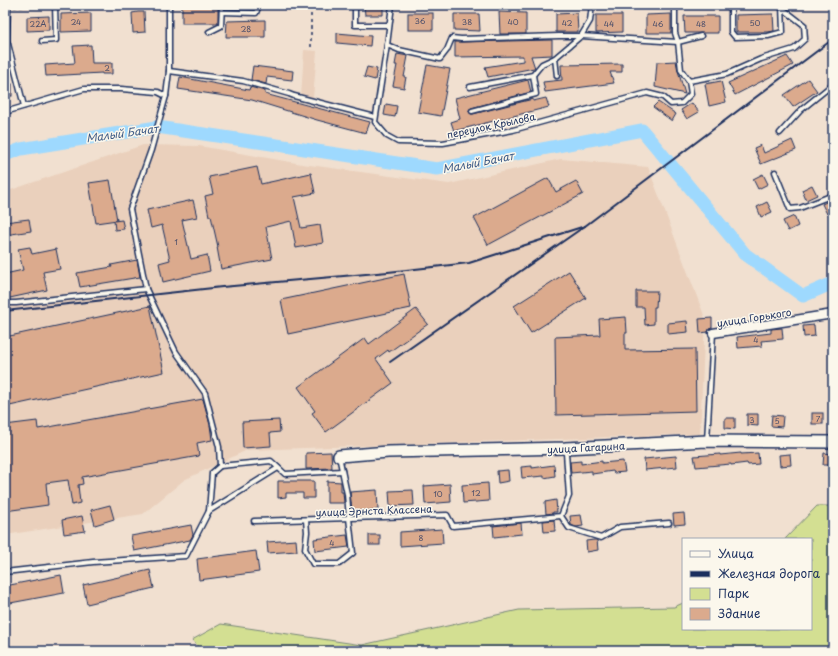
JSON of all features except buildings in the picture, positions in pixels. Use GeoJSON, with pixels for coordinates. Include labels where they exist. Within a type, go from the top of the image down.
{"type":"FeatureCollection","features":[{"type":"Feature","properties":{"kind":"street","name":"улица Горького"},"geometry":{"type":"LineString","coordinates":[[713,333],[833,314]]}},
{"type":"Feature","properties":{"kind":"street","name":"улица Гагарина"},"geometry":{"type":"LineString","coordinates":[[338,456],[388,452],[565,448],[707,440],[833,442]]}},
{"type":"Feature","properties":{"kind":"lane"},"geometry":{"type":"LineString","coordinates":[[42,41],[56,40],[55,5]]}},
{"type":"Feature","properties":{"kind":"lane"},"geometry":{"type":"LineString","coordinates":[[169,5],[169,71],[166,96],[151,150],[130,209],[146,289],[176,352],[205,393],[219,447],[220,466]]}},
{"type":"Feature","properties":{"kind":"lane"},"geometry":{"type":"LineString","coordinates":[[209,32],[221,26],[222,5]]}},
{"type":"Feature","properties":{"kind":"lane"},"geometry":{"type":"LineString","coordinates":[[222,12],[256,13],[259,5]]}},
{"type":"Feature","properties":{"kind":"lane"},"geometry":{"type":"LineString","coordinates":[[355,5],[355,25],[389,25]]}},
{"type":"Feature","properties":{"kind":"lane"},"geometry":{"type":"LineString","coordinates":[[169,71],[242,81],[375,117],[392,5]]}},
{"type":"Feature","properties":{"kind":"lane"},"geometry":{"type":"LineString","coordinates":[[470,86],[533,75],[542,64],[555,58],[581,36],[590,21],[592,5]]}},
{"type":"Feature","properties":{"kind":"lane"},"geometry":{"type":"LineString","coordinates":[[675,5],[675,33],[678,42],[681,70],[689,81],[727,74],[761,59],[794,49],[805,39],[804,25],[782,7]]}},
{"type":"Feature","properties":{"kind":"lane"},"geometry":{"type":"LineString","coordinates":[[731,5],[731,32],[735,37],[768,36],[783,32],[782,7]]}},
{"type":"Feature","properties":{"kind":"lane"},"geometry":{"type":"LineString","coordinates":[[8,6],[7,40],[24,106]]}},
{"type":"Feature","properties":{"kind":"lane"},"geometry":{"type":"LineString","coordinates":[[387,45],[399,50],[440,59],[447,50],[452,38],[581,36],[678,42],[701,36]]}},
{"type":"Feature","properties":{"kind":"lane"},"geometry":{"type":"LineString","coordinates":[[5,54],[11,54]]}},
{"type":"Feature","properties":{"kind":"lane"},"geometry":{"type":"LineString","coordinates":[[555,58],[557,76]]}},
{"type":"Feature","properties":{"kind":"lane"},"geometry":{"type":"LineString","coordinates":[[472,111],[536,94],[533,75]]}},
{"type":"Feature","properties":{"kind":"lane","name":"переулок Крылова"},"geometry":{"type":"LineString","coordinates":[[375,117],[375,122],[387,136],[398,142],[443,144],[513,130],[647,93],[663,97],[671,104],[682,103],[691,94],[689,81]]}},
{"type":"Feature","properties":{"kind":"lane"},"geometry":{"type":"LineString","coordinates":[[780,133],[801,110],[833,83]]}},
{"type":"Feature","properties":{"kind":"lane"},"geometry":{"type":"LineString","coordinates":[[5,112],[84,89],[136,90],[158,92],[166,96]]}},
{"type":"Feature","properties":{"kind":"lane"},"geometry":{"type":"LineString","coordinates":[[775,172],[790,209],[800,208],[833,195]]}},
{"type":"Feature","properties":{"kind":"lane"},"geometry":{"type":"LineString","coordinates":[[5,303],[146,289]]}},
{"type":"Feature","properties":{"kind":"lane","name":"улица Горького"},"geometry":{"type":"LineString","coordinates":[[707,440],[713,333]]}},
{"type":"Feature","properties":{"kind":"lane"},"geometry":{"type":"LineString","coordinates":[[565,448],[569,496],[561,516],[569,528],[601,538],[620,527],[669,522]]}},
{"type":"Feature","properties":{"kind":"lane"},"geometry":{"type":"LineString","coordinates":[[306,520],[307,532],[305,549],[313,564],[338,564],[353,553],[347,494],[338,456]]}},
{"type":"Feature","properties":{"kind":"lane"},"geometry":{"type":"LineString","coordinates":[[5,572],[93,562],[186,556],[209,511],[212,473],[220,466],[270,461],[285,474],[342,471]]}},
{"type":"Feature","properties":{"kind":"lane"},"geometry":{"type":"LineString","coordinates":[[209,511],[278,468]]}},
{"type":"Feature","properties":{"kind":"lane","name":"улица Эрнста Классена"},"geometry":{"type":"LineString","coordinates":[[254,521],[447,515],[453,526],[561,516]]}},
{"type":"Feature","properties":{"kind":"path"},"geometry":{"type":"LineString","coordinates":[[8,6],[50,5]]}},
{"type":"Feature","properties":{"kind":"path"},"geometry":{"type":"LineString","coordinates":[[311,5],[311,47]]}},
{"type":"Feature","properties":{"kind":"shaded area"},"geometry":{"type":"Polygon","coordinates":[[[304,50],[317,51],[313,98],[301,97],[304,50]]]}},
{"type":"Feature","properties":{"kind":"shaded area"},"geometry":{"type":"Polygon","coordinates":[[[143,145],[199,146],[302,164],[449,184],[561,159],[648,167],[705,318],[700,434],[247,450],[184,480],[143,514],[5,535],[5,192],[143,145]]]}},
{"type":"Feature","properties":{"kind":"green space"},"geometry":{"type":"Polygon","coordinates":[[[817,506],[833,506],[833,651],[202,651],[192,640],[221,624],[362,645],[519,610],[674,607],[682,603],[682,630],[812,630],[812,538],[786,538],[817,506]]]}},
{"type":"Feature","properties":{"kind":"waterway","name":"Малый Бачат"},"geometry":{"type":"LineString","coordinates":[[5,155],[21,149],[157,127],[437,169],[642,130],[745,254],[803,296],[833,283]]}},
{"type":"Feature","properties":{"kind":"railway"},"geometry":{"type":"LineString","coordinates":[[390,362],[585,226],[833,39]]}},
{"type":"Feature","properties":{"kind":"railway"},"geometry":{"type":"LineString","coordinates":[[5,311],[222,287],[469,263],[585,226]]}}]}
